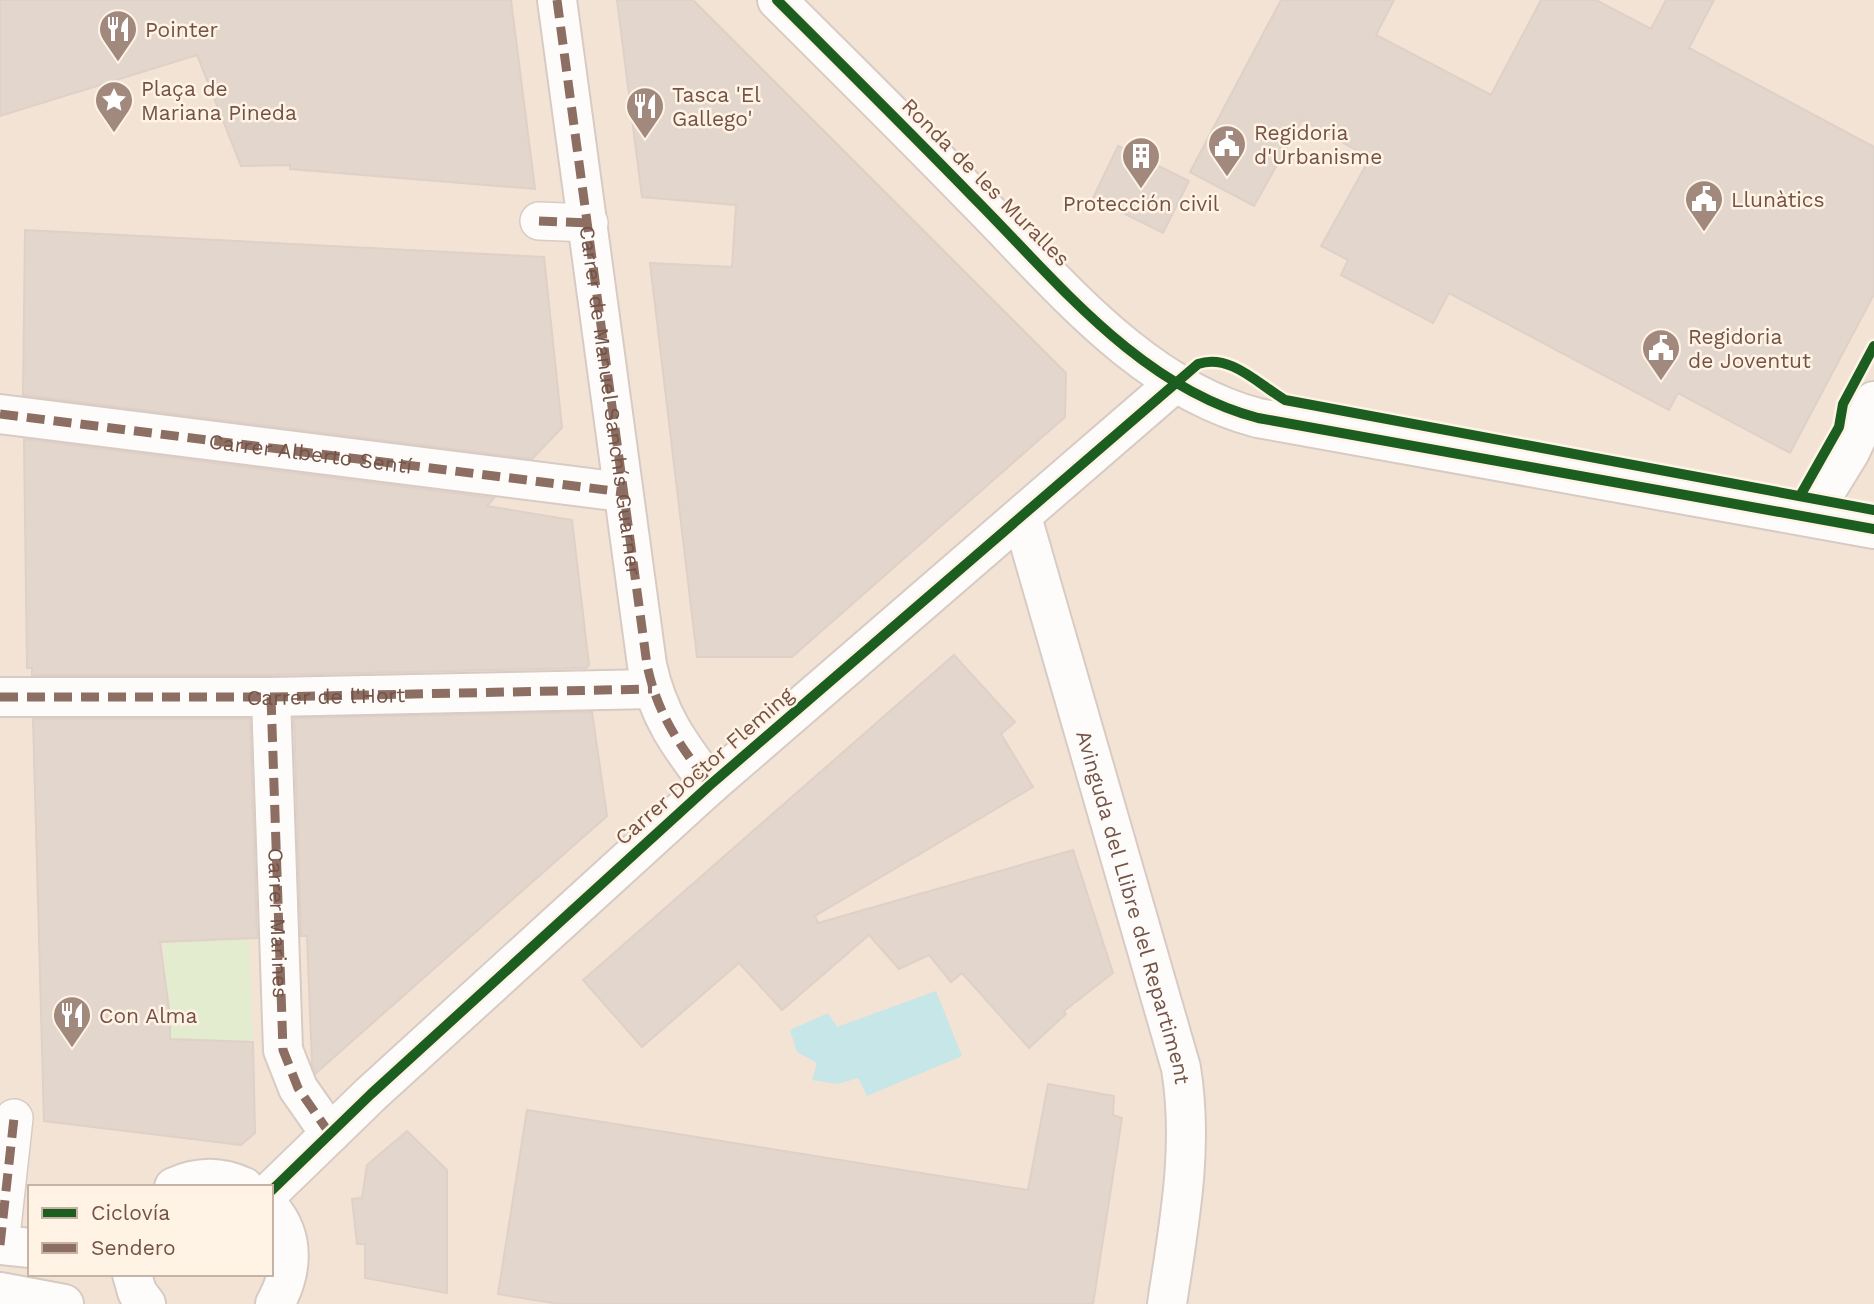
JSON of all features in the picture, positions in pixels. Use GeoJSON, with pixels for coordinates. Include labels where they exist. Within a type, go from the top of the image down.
{"type":"FeatureCollection","features":[{"type":"Feature","properties":{"kind":"street","name":"Carrer de Manuel Sanchís Guarner"},"geometry":{"type":"LineString","coordinates":[[557,0],[589,223],[641,638],[652,690],[666,725],[710,785]]}},
{"type":"Feature","properties":{"kind":"street","name":"Ronda de les Muralles"},"geometry":{"type":"LineString","coordinates":[[777,0],[1080,305],[1175,383],[1204,400],[1258,418],[1874,529]]}},
{"type":"Feature","properties":{"kind":"street"},"geometry":{"type":"LineString","coordinates":[[539,221],[589,223]]}},
{"type":"Feature","properties":{"kind":"street","name":"Carrer Doctor Fleming"},"geometry":{"type":"LineString","coordinates":[[273,1189],[710,785],[1175,383]]}},
{"type":"Feature","properties":{"kind":"street"},"geometry":{"type":"LineString","coordinates":[[1810,517],[1862,453],[1874,401]]}},
{"type":"Feature","properties":{"kind":"street","name":"Carrer Alberto Sentí"},"geometry":{"type":"LineString","coordinates":[[0,414],[622,492]]}},
{"type":"Feature","properties":{"kind":"street","name":"Avinguda del Llibre del Repartiment"},"geometry":{"type":"LineString","coordinates":[[1022,517],[1181,1068],[1187,1102],[1186,1171],[1167,1304]]}},
{"type":"Feature","properties":{"kind":"street","name":"Carrer de l'Hort"},"geometry":{"type":"LineString","coordinates":[[0,697],[271,697],[652,690]]}},
{"type":"Feature","properties":{"kind":"street","name":"Carrer Marines"},"geometry":{"type":"LineString","coordinates":[[271,697],[283,1050],[298,1088],[330,1134]]}},
{"type":"Feature","properties":{"kind":"street"},"geometry":{"type":"LineString","coordinates":[[14,1118],[0,1245],[28,1248]]}},
{"type":"Feature","properties":{"kind":"street"},"geometry":{"type":"LineString","coordinates":[[180,1185],[201,1178],[217,1178],[238,1185]]}},
{"type":"Feature","properties":{"kind":"street"},"geometry":{"type":"LineString","coordinates":[[273,1213],[287,1238],[290,1262],[286,1284],[275,1304]]}},
{"type":"Feature","properties":{"kind":"street"},"geometry":{"type":"LineString","coordinates":[[133,1276],[137,1292],[146,1304]]}},
{"type":"Feature","properties":{"kind":"street"},"geometry":{"type":"LineString","coordinates":[[0,1292],[64,1304]]}},
{"type":"Feature","properties":{"kind":"shaded area"},"geometry":{"type":"Polygon","coordinates":[[[0,0],[1874,0],[1874,1304],[0,1304],[0,0]]]}},
{"type":"Feature","properties":{"kind":"green space"},"geometry":{"type":"Polygon","coordinates":[[[249,938],[253,1042],[42,1039],[41,1007],[168,1000],[163,940],[249,938]]]}},
{"type":"Feature","properties":{"kind":"water"},"geometry":{"type":"Polygon","coordinates":[[[936,991],[962,1056],[867,1096],[858,1078],[838,1084],[812,1080],[817,1063],[797,1052],[790,1030],[828,1013],[837,1027],[936,991]]]}},
{"type":"Feature","properties":{"kind":"building"},"geometry":{"type":"Polygon","coordinates":[[[0,0],[511,0],[535,189],[290,169],[290,165],[241,166],[197,55],[0,116],[0,0]]]}},
{"type":"Feature","properties":{"kind":"building"},"geometry":{"type":"Polygon","coordinates":[[[617,0],[693,0],[1066,373],[1065,417],[792,657],[697,657],[650,263],[732,267],[736,205],[642,197],[617,0]]]}},
{"type":"Feature","properties":{"kind":"building","name":"Llunàtics"},"geometry":{"type":"Polygon","coordinates":[[[1281,0],[1394,0],[1376,35],[1491,95],[1541,0],[1596,0],[1651,29],[1666,0],[1714,0],[1689,48],[1874,147],[1874,294],[1790,453],[1678,393],[1669,410],[1449,293],[1433,323],[1341,275],[1348,260],[1321,246],[1370,158],[1302,120],[1254,206],[1190,172],[1281,0]]]}},
{"type":"Feature","properties":{"kind":"building","name":"Protección civil"},"geometry":{"type":"Polygon","coordinates":[[[1118,146],[1189,181],[1163,233],[1093,198],[1118,146]]]}},
{"type":"Feature","properties":{"kind":"building"},"geometry":{"type":"Polygon","coordinates":[[[25,230],[544,257],[562,428],[532,459],[23,395],[25,230]]]}},
{"type":"Feature","properties":{"kind":"building"},"geometry":{"type":"Polygon","coordinates":[[[24,439],[494,498],[487,506],[572,520],[589,665],[586,668],[271,675],[32,675],[32,668],[27,668],[24,439]]]}},
{"type":"Feature","properties":{"kind":"building"},"geometry":{"type":"Polygon","coordinates":[[[954,655],[1015,722],[1001,734],[1033,787],[815,916],[818,923],[1073,850],[1113,973],[1064,1011],[1066,1014],[1029,1048],[962,973],[951,982],[929,955],[899,969],[869,935],[782,1010],[739,963],[642,1047],[583,980],[954,655]]]}},
{"type":"Feature","properties":{"kind":"building"},"geometry":{"type":"Polygon","coordinates":[[[592,712],[607,816],[316,1073],[312,1064],[307,936],[301,936],[294,718],[592,712]]]}},
{"type":"Feature","properties":{"kind":"building"},"geometry":{"type":"Polygon","coordinates":[[[33,719],[250,719],[257,938],[160,942],[170,1016],[170,1039],[253,1042],[255,1133],[241,1145],[44,1121],[33,719]]]}},
{"type":"Feature","properties":{"kind":"building"},"geometry":{"type":"Polygon","coordinates":[[[1048,1084],[1114,1096],[1113,1115],[1122,1118],[1093,1304],[559,1304],[498,1294],[527,1110],[1028,1190],[1048,1084]]]}},
{"type":"Feature","properties":{"kind":"building"},"geometry":{"type":"Polygon","coordinates":[[[407,1131],[447,1170],[447,1293],[365,1278],[365,1244],[357,1244],[352,1199],[362,1198],[367,1165],[407,1131]]]}},
{"type":"Feature","properties":{"kind":"marked path"},"geometry":{"type":"LineString","coordinates":[[557,0],[647,665],[657,700],[671,729],[710,785]]}},
{"type":"Feature","properties":{"kind":"marked path"},"geometry":{"type":"LineString","coordinates":[[539,221],[589,223]]}},
{"type":"Feature","properties":{"kind":"marked path"},"geometry":{"type":"LineString","coordinates":[[0,414],[622,492]]}},
{"type":"Feature","properties":{"kind":"marked path"},"geometry":{"type":"LineString","coordinates":[[0,697],[271,697],[652,689]]}},
{"type":"Feature","properties":{"kind":"marked path"},"geometry":{"type":"LineString","coordinates":[[271,697],[283,1050],[298,1088],[330,1134]]}},
{"type":"Feature","properties":{"kind":"marked path"},"geometry":{"type":"LineString","coordinates":[[0,1245],[14,1118]]}},
{"type":"Feature","properties":{"kind":"cycle path"},"geometry":{"type":"LineString","coordinates":[[777,0],[1068,295],[1137,356],[1175,382],[1215,403],[1258,418],[1874,529]]}},
{"type":"Feature","properties":{"kind":"cycle path"},"geometry":{"type":"LineString","coordinates":[[1800,496],[1839,427],[1843,404],[1874,346]]}},
{"type":"Feature","properties":{"kind":"cycle path"},"geometry":{"type":"LineString","coordinates":[[273,1189],[371,1094],[710,785],[1198,364],[1210,362],[1232,366],[1285,400],[1874,510]]}},
{"type":"Feature","properties":{"kind":"place","name":"Pointer"},"geometry":{"type":"Point","coordinates":[118,63]}},
{"type":"Feature","properties":{"kind":"place","name":"Plaça de Mariana Pineda"},"geometry":{"type":"Point","coordinates":[114,134]}},
{"type":"Feature","properties":{"kind":"place","name":"Tasca 'El Gallego'"},"geometry":{"type":"Point","coordinates":[645,140]}},
{"type":"Feature","properties":{"kind":"place","name":"Regidoria d'Urbanisme"},"geometry":{"type":"Point","coordinates":[1227,178]}},
{"type":"Feature","properties":{"kind":"place","name":"Protección civil"},"geometry":{"type":"Point","coordinates":[1141,190]}},
{"type":"Feature","properties":{"kind":"place","name":"Llunàtics"},"geometry":{"type":"Point","coordinates":[1704,233]}},
{"type":"Feature","properties":{"kind":"place","name":"Regidoria de Joventut"},"geometry":{"type":"Point","coordinates":[1661,382]}},
{"type":"Feature","properties":{"kind":"place","name":"Con Alma"},"geometry":{"type":"Point","coordinates":[72,1049]}}]}
